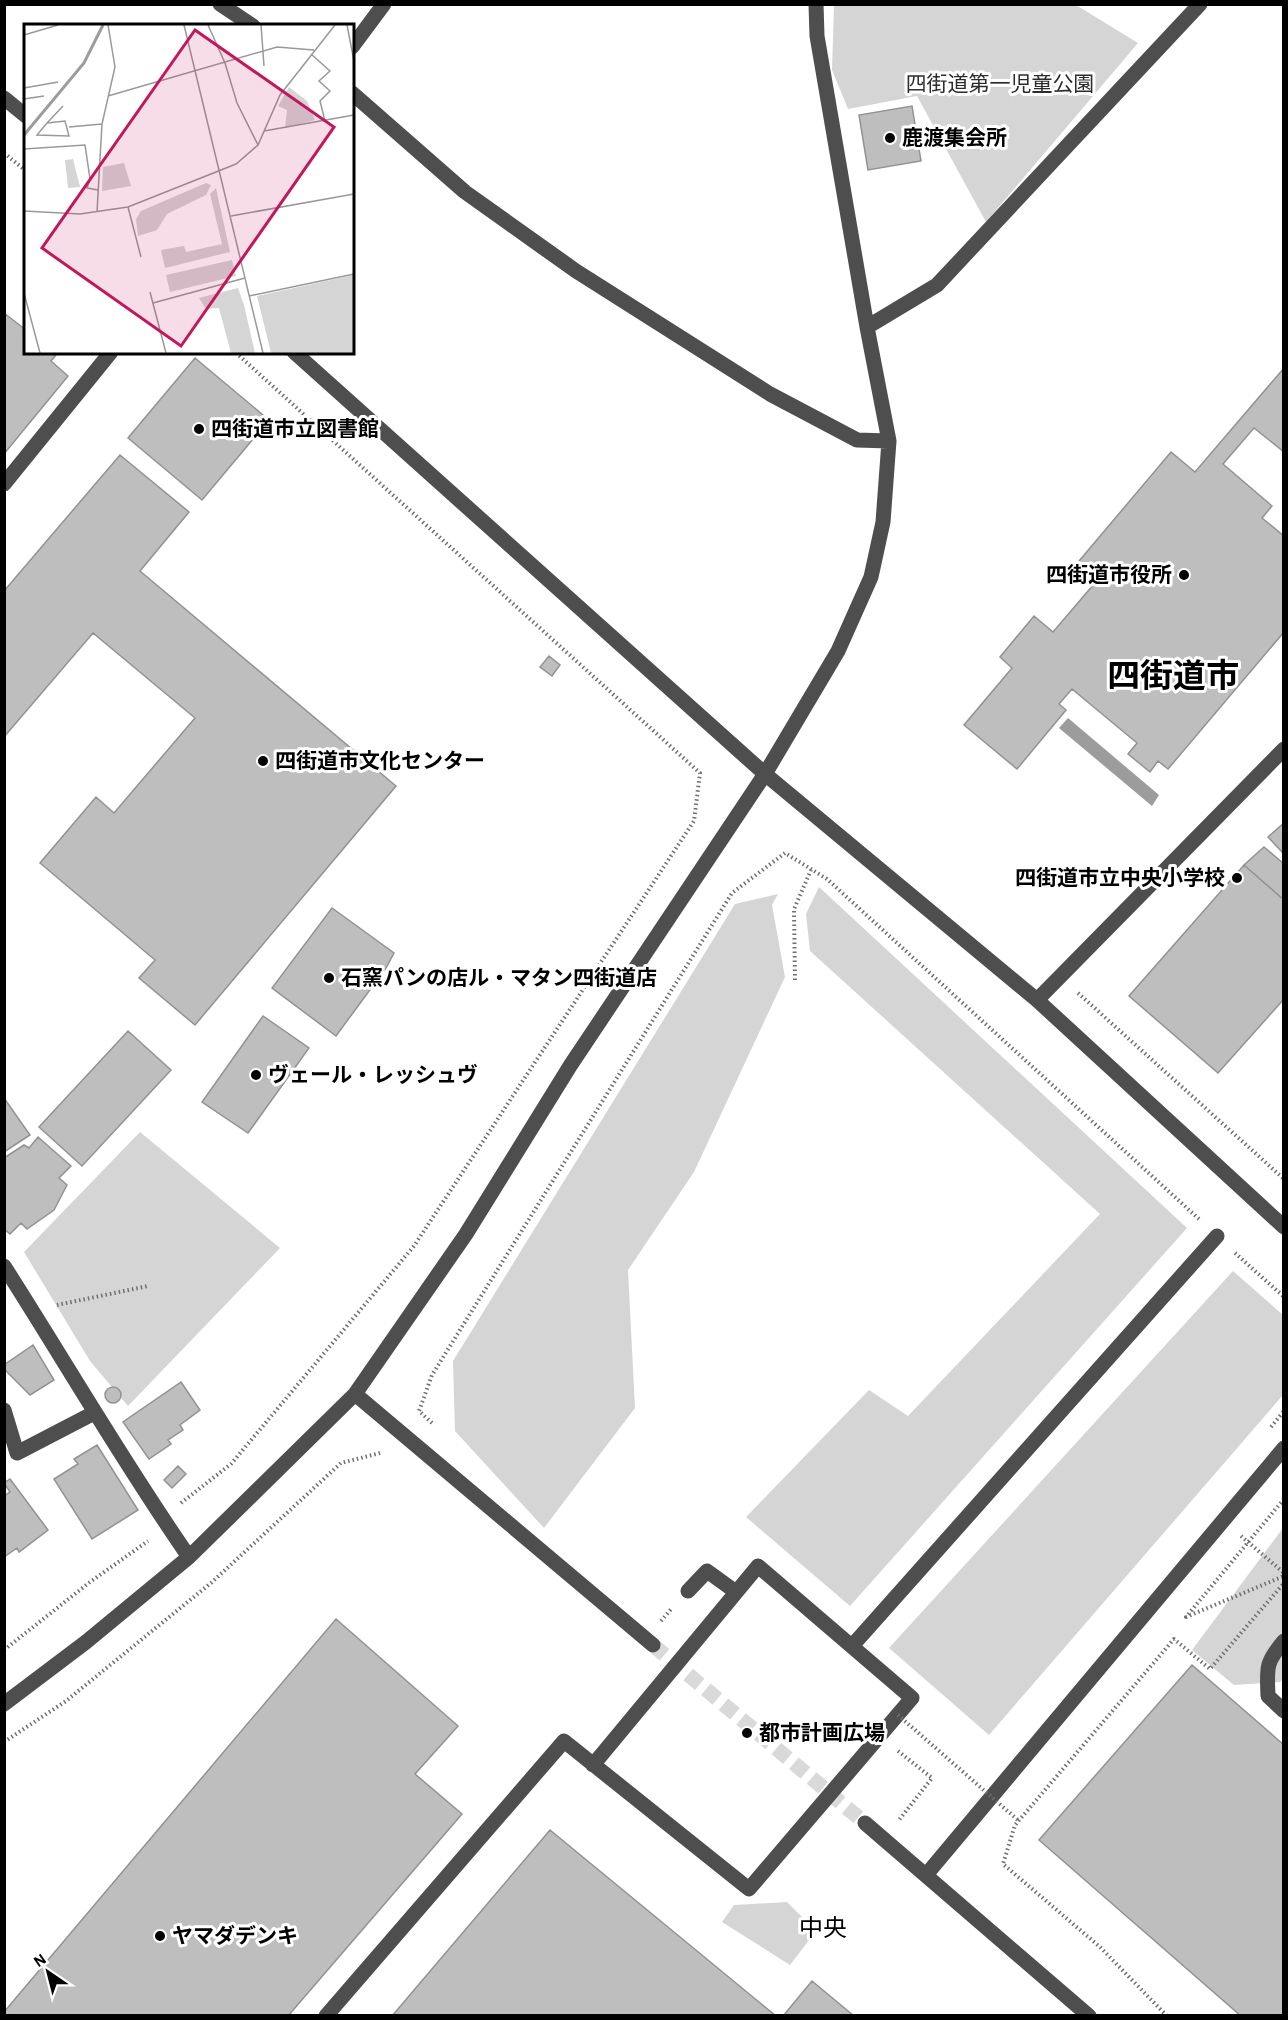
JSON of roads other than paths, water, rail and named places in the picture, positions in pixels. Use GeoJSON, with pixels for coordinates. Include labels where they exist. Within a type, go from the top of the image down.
{"type":"FeatureCollection","features":[{"type":"Feature","properties":{"kind":"street"},"geometry":{"type":"LineString","coordinates":[[220,4],[250,24]]}},
{"type":"Feature","properties":{"kind":"street"},"geometry":{"type":"LineString","coordinates":[[354,44],[384,4]]}},
{"type":"Feature","properties":{"kind":"street"},"geometry":{"type":"LineString","coordinates":[[4,1704],[86,1642],[189,1557],[355,1394],[466,1234],[570,1066],[765,774],[838,651],[871,577],[884,522],[889,441],[817,36],[816,4]]}},
{"type":"Feature","properties":{"kind":"street"},"geometry":{"type":"LineString","coordinates":[[867,327],[937,285],[1200,4]]}},
{"type":"Feature","properties":{"kind":"street"},"geometry":{"type":"LineString","coordinates":[[354,95],[465,192],[576,271],[770,394],[857,440],[889,441]]}},
{"type":"Feature","properties":{"kind":"street"},"geometry":{"type":"LineString","coordinates":[[4,98],[24,114]]}},
{"type":"Feature","properties":{"kind":"street"},"geometry":{"type":"LineString","coordinates":[[4,484],[109,354]]}},
{"type":"Feature","properties":{"kind":"street"},"geometry":{"type":"LineString","coordinates":[[296,354],[765,774],[1037,1000],[1284,1227]]}},
{"type":"Feature","properties":{"kind":"street"},"geometry":{"type":"LineString","coordinates":[[1037,1000],[1284,749]]}},
{"type":"Feature","properties":{"kind":"street"},"geometry":{"type":"LineString","coordinates":[[852,1646],[1217,1236]]}},
{"type":"Feature","properties":{"kind":"street"},"geometry":{"type":"LineString","coordinates":[[4,1266],[94,1413],[189,1557]]}},
{"type":"Feature","properties":{"kind":"street"},"geometry":{"type":"LineString","coordinates":[[355,1394],[653,1645]]}},
{"type":"Feature","properties":{"kind":"street"},"geometry":{"type":"LineString","coordinates":[[4,1410],[16,1453],[94,1413]]}},
{"type":"Feature","properties":{"kind":"street"},"geometry":{"type":"LineString","coordinates":[[926,1875],[1284,1448]]}},
{"type":"Feature","properties":{"kind":"street"},"geometry":{"type":"LineString","coordinates":[[326,2016],[564,1741],[593,1765],[749,1889],[912,1698],[758,1566],[593,1765]]}},
{"type":"Feature","properties":{"kind":"street"},"geometry":{"type":"LineString","coordinates":[[688,1591],[707,1571],[736,1592]]}},
{"type":"Feature","properties":{"kind":"street"},"geometry":{"type":"LineString","coordinates":[[1284,1641],[1271,1656],[1267,1665],[1268,1696],[1284,1711]]}},
{"type":"Feature","properties":{"kind":"street"},"geometry":{"type":"LineString","coordinates":[[865,1823],[1089,2016]]}},
{"type":"Feature","properties":{"kind":"tunnel"},"geometry":{"type":"LineString","coordinates":[[653,1645],[865,1823]]}},
{"type":"Feature","properties":{"kind":"place","name":"鹿渡集会所"},"geometry":{"type":"Point","coordinates":[890,138]}},
{"type":"Feature","properties":{"kind":"place","name":"四街道市立図書館"},"geometry":{"type":"Point","coordinates":[199,429]}},
{"type":"Feature","properties":{"kind":"place","name":"四街道市役所"},"geometry":{"type":"Point","coordinates":[1184,575]}},
{"type":"Feature","properties":{"kind":"place","name":"四街道市文化センター"},"geometry":{"type":"Point","coordinates":[263,761]}},
{"type":"Feature","properties":{"kind":"place","name":"四街道市立中央小学校"},"geometry":{"type":"Point","coordinates":[1237,878]}},
{"type":"Feature","properties":{"kind":"place","name":"石窯パンの店ル・マタン四街道店"},"geometry":{"type":"Point","coordinates":[329,978]}},
{"type":"Feature","properties":{"kind":"place","name":"ヴェール・レッシュヴ"},"geometry":{"type":"Point","coordinates":[256,1075]}},
{"type":"Feature","properties":{"kind":"place","name":"都市計画広場"},"geometry":{"type":"Point","coordinates":[747,1733]}},
{"type":"Feature","properties":{"kind":"place","name":"ヤマダデンキ"},"geometry":{"type":"Point","coordinates":[160,1936]}},
{"type":"Feature","properties":{"kind":"district","name":"四街道市"},"geometry":{"type":"Point","coordinates":[1173,677]}},
{"type":"Feature","properties":{"kind":"district","name":"中央"},"geometry":{"type":"Point","coordinates":[823,1929]}},
{"type":"Feature","properties":{"kind":"park label","name":"四街道第一児童公園"},"geometry":{"type":"Point","coordinates":[1000,84]}}]}
